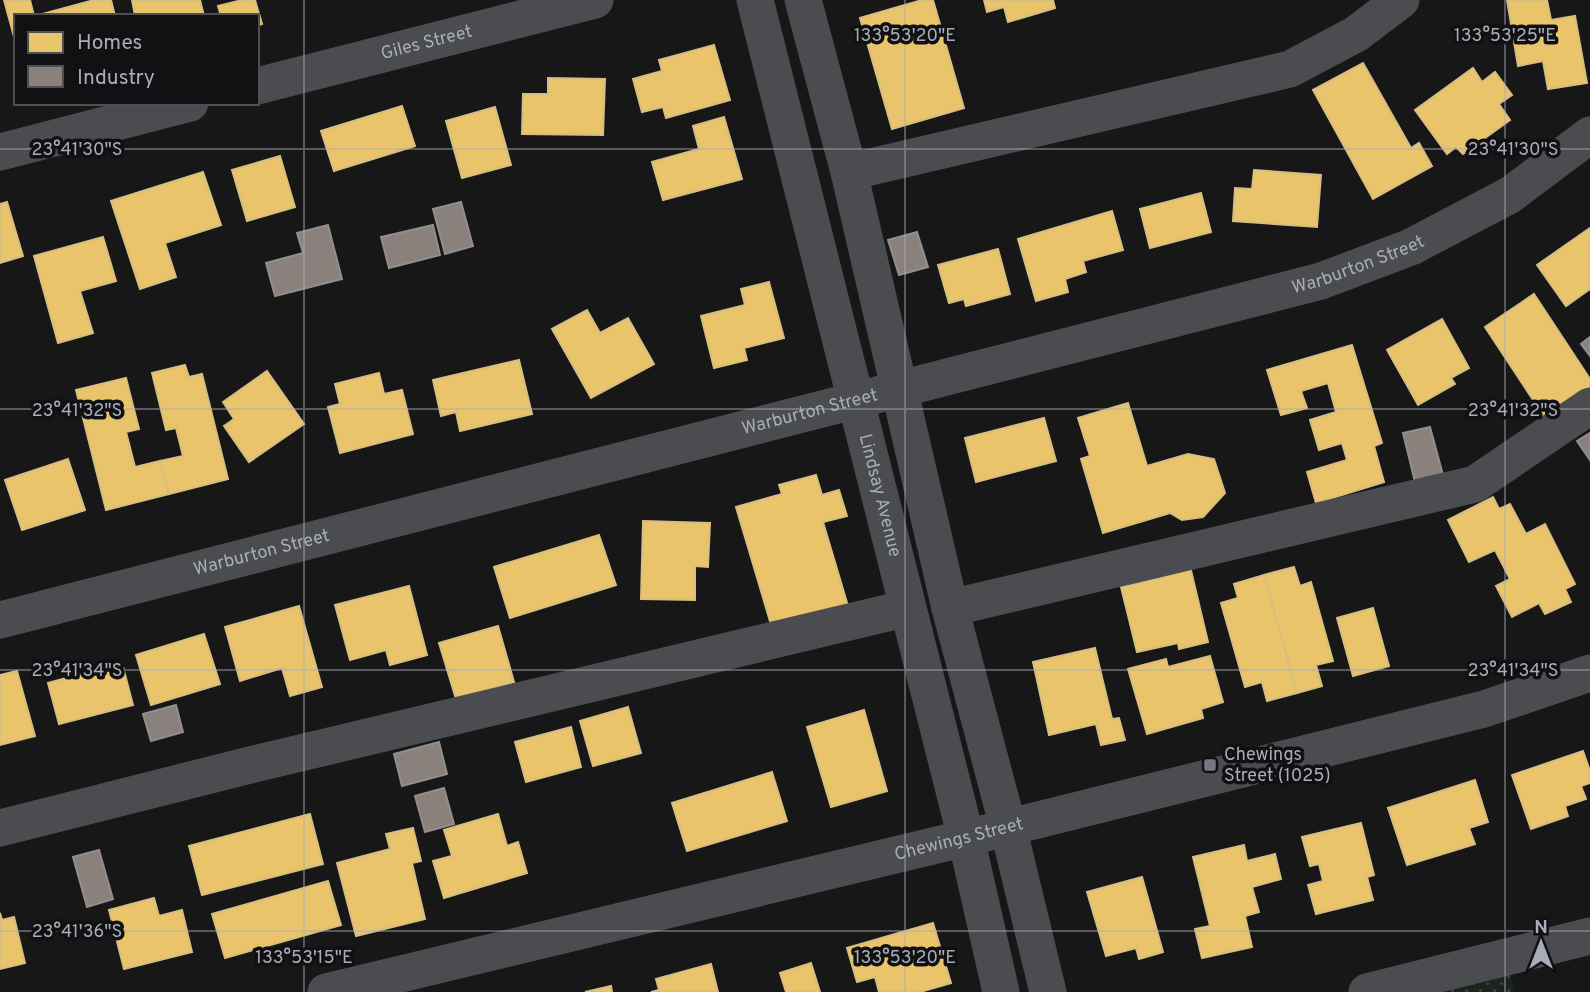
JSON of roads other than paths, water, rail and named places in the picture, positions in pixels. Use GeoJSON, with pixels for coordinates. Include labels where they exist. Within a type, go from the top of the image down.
{"type":"FeatureCollection","features":[{"type":"Feature","properties":{"kind":"street","name":"Giles Street"},"geometry":{"type":"LineString","coordinates":[[259,85],[595,0]]}},
{"type":"Feature","properties":{"kind":"street","name":"Lindsay Avenue"},"geometry":{"type":"LineString","coordinates":[[755,0],[966,838],[1001,992]]}},
{"type":"Feature","properties":{"kind":"street"},"geometry":{"type":"LineString","coordinates":[[803,0],[849,172],[950,608],[1048,992]]}},
{"type":"Feature","properties":{"kind":"street"},"geometry":{"type":"LineString","coordinates":[[849,172],[1290,69],[1356,34],[1401,0]]}},
{"type":"Feature","properties":{"kind":"street"},"geometry":{"type":"LineString","coordinates":[[0,152],[182,105]]}},
{"type":"Feature","properties":{"kind":"street","name":"Warburton Street"},"geometry":{"type":"LineString","coordinates":[[0,620],[1321,281],[1411,247],[1510,195],[1590,135]]}},
{"type":"Feature","properties":{"kind":"street"},"geometry":{"type":"LineString","coordinates":[[950,608],[1475,484],[1590,406]]}},
{"type":"Feature","properties":{"kind":"street"},"geometry":{"type":"LineString","coordinates":[[0,828],[246,766],[908,608]]}},
{"type":"Feature","properties":{"kind":"street","name":"Chewings Street"},"geometry":{"type":"LineString","coordinates":[[326,992],[966,838],[1484,709],[1590,673]]}},
{"type":"Feature","properties":{"kind":"street"},"geometry":{"type":"LineString","coordinates":[[1367,992],[1590,936]]}},
{"type":"Feature","properties":{"kind":"place","name":"Chewings Street (1025)"},"geometry":{"type":"Point","coordinates":[1210,765]}}]}
